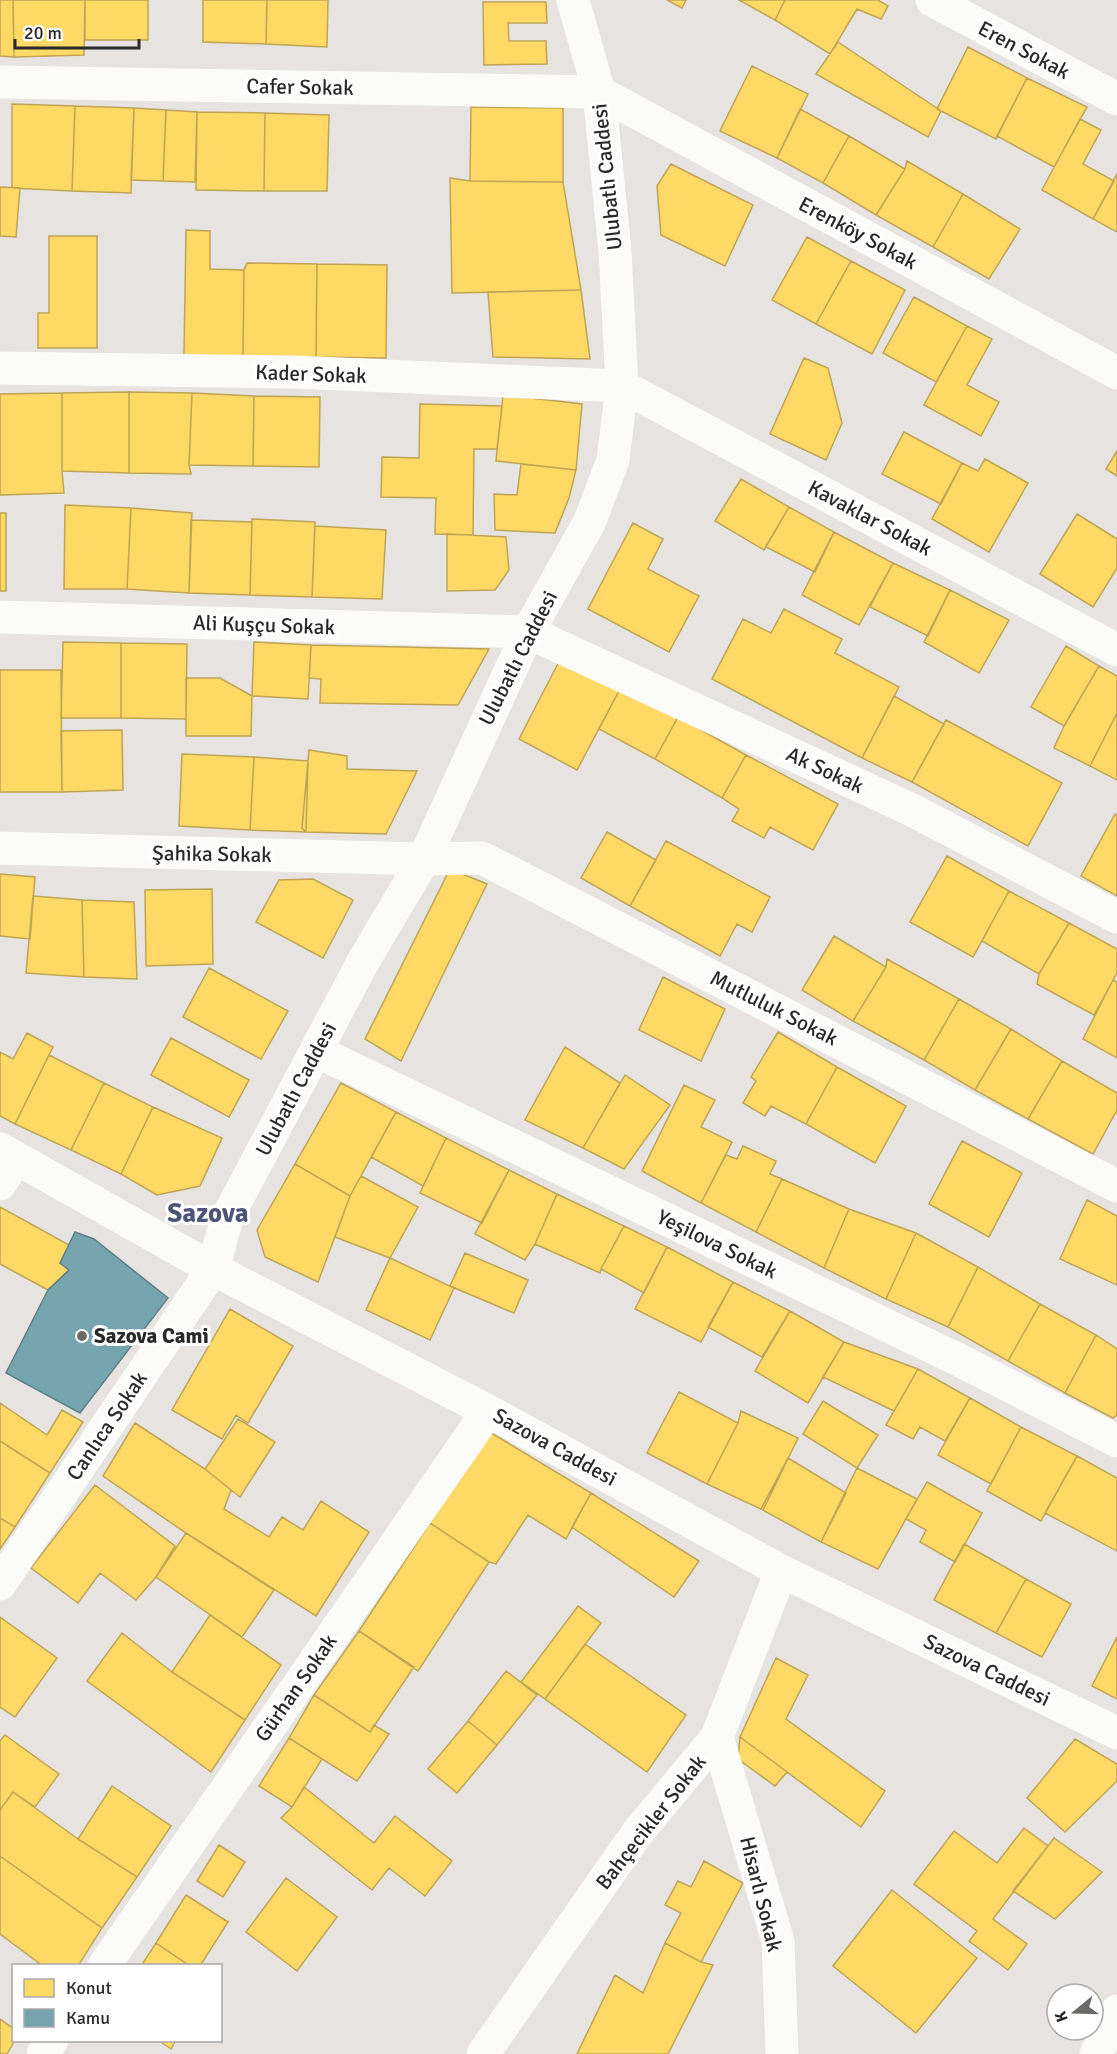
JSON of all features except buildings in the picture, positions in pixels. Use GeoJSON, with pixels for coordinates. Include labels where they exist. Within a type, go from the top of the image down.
{"type":"FeatureCollection","features":[{"type":"Feature","properties":{"kind":"street","name":"Ulubatlı Caddesi"},"geometry":{"type":"LineString","coordinates":[[213,1269],[227,1218],[364,960],[424,859],[528,632],[590,520],[612,460],[622,386],[615,251],[599,92],[573,0]]}},
{"type":"Feature","properties":{"kind":"street","name":"Eren Sokak"},"geometry":{"type":"LineString","coordinates":[[932,0],[1117,99]]}},
{"type":"Feature","properties":{"kind":"street","name":"Cafer Sokak"},"geometry":{"type":"LineString","coordinates":[[0,82],[599,92]]}},
{"type":"Feature","properties":{"kind":"street","name":"Erenköy Sokak"},"geometry":{"type":"LineString","coordinates":[[599,92],[1117,373]]}},
{"type":"Feature","properties":{"kind":"street","name":"Kader Sokak"},"geometry":{"type":"LineString","coordinates":[[0,368],[293,372],[622,386]]}},
{"type":"Feature","properties":{"kind":"street","name":"Kavaklar Sokak"},"geometry":{"type":"LineString","coordinates":[[622,386],[1117,650]]}},
{"type":"Feature","properties":{"kind":"street","name":"Ali Kuşçu Sokak"},"geometry":{"type":"LineString","coordinates":[[0,618],[528,632]]}},
{"type":"Feature","properties":{"kind":"street","name":"Ak Sokak"},"geometry":{"type":"LineString","coordinates":[[528,632],[910,809],[1117,917]]}},
{"type":"Feature","properties":{"kind":"street","name":"Şahika Sokak"},"geometry":{"type":"LineString","coordinates":[[0,848],[424,859]]}},
{"type":"Feature","properties":{"kind":"street","name":"Mutluluk Sokak"},"geometry":{"type":"LineString","coordinates":[[424,859],[482,858],[1117,1186]]}},
{"type":"Feature","properties":{"kind":"street","name":"Yeşilova Sokak"},"geometry":{"type":"LineString","coordinates":[[316,1051],[959,1360],[1117,1441]]}},
{"type":"Feature","properties":{"kind":"street","name":"Sazova Caddesi"},"geometry":{"type":"LineString","coordinates":[[6,1164],[488,1411],[781,1571],[1117,1733]]}},
{"type":"Feature","properties":{"kind":"street","name":"Canlıca Sokak"},"geometry":{"type":"LineString","coordinates":[[0,1584],[213,1269]]}},
{"type":"Feature","properties":{"kind":"street","name":"Gürhan Sokak"},"geometry":{"type":"LineString","coordinates":[[105,1964],[488,1411]]}},
{"type":"Feature","properties":{"kind":"street","name":"Bahçecikler Sokak"},"geometry":{"type":"LineString","coordinates":[[483,2054],[638,1832],[717,1737],[781,1571]]}},
{"type":"Feature","properties":{"kind":"street","name":"Hisarlı Sokak"},"geometry":{"type":"LineString","coordinates":[[717,1737],[778,1941],[782,2054]]}},
{"type":"Feature","properties":{"kind":"street"},"geometry":{"type":"LineString","coordinates":[[1096,2054],[1117,2011]]}},
{"type":"Feature","properties":{"kind":"place","name":"Sazova Cami"},"geometry":{"type":"Point","coordinates":[82,1336]}},
{"type":"Feature","properties":{"kind":"district","name":"Sazova"},"geometry":{"type":"Point","coordinates":[208,1213]}}]}
